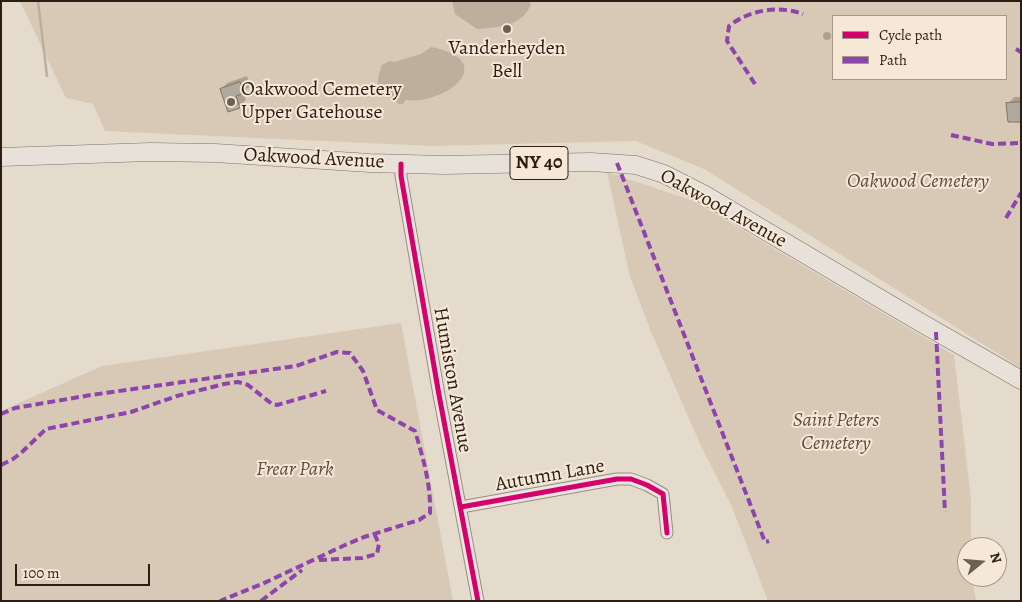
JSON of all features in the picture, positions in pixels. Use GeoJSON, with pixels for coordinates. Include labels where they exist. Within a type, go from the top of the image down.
{"type":"FeatureCollection","features":[{"type":"Feature","properties":{"kind":"main road","name":"Oakwood Avenue"},"geometry":{"type":"LineString","coordinates":[[1,156],[150,152],[215,153],[401,164],[591,162],[624,164],[650,169],[705,195],[1021,380]]}},
{"type":"Feature","properties":{"kind":"street","name":"Humiston Avenue"},"geometry":{"type":"LineString","coordinates":[[401,164],[401,176],[437,386],[478,601]]}},
{"type":"Feature","properties":{"kind":"street","name":"Autumn Lane"},"geometry":{"type":"LineString","coordinates":[[461,507],[596,482],[631,479],[648,484],[662,494],[667,533]]}},
{"type":"Feature","properties":{"kind":"green space","name":"Oakwood Cemetery"},"geometry":{"type":"Polygon","coordinates":[[[20,1],[1021,1],[1021,368],[706,170],[636,141],[432,146],[105,131],[93,104],[66,98],[20,1]]]}},
{"type":"Feature","properties":{"kind":"green space","name":"Saint Peters Cemetery"},"geometry":{"type":"Polygon","coordinates":[[[607,172],[694,201],[954,355],[971,498],[971,537],[957,537],[957,587],[974,587],[976,601],[768,601],[732,507],[700,444],[652,334],[630,277],[607,172]]]}},
{"type":"Feature","properties":{"kind":"green space","name":"Frear Park"},"geometry":{"type":"Polygon","coordinates":[[[401,323],[453,601],[1,601],[1,411],[102,366],[401,323]]]}},
{"type":"Feature","properties":{"kind":"shaded area"},"geometry":{"type":"Polygon","coordinates":[[[452,1],[529,1],[531,4],[527,12],[516,21],[501,26],[477,29],[455,14],[452,1]]]}},
{"type":"Feature","properties":{"kind":"shaded area"},"geometry":{"type":"Polygon","coordinates":[[[431,47],[452,54],[462,62],[464,71],[460,81],[437,96],[421,100],[406,100],[403,104],[398,104],[379,89],[379,73],[382,65],[390,61],[394,62],[421,54],[431,47]]]}},
{"type":"Feature","properties":{"kind":"building","name":"Oakwood Cemetery Upper Gatehouse"},"geometry":{"type":"Polygon","coordinates":[[[240,82],[244,93],[236,96],[240,108],[228,112],[220,89],[240,82]]]}},
{"type":"Feature","properties":{"kind":"building"},"geometry":{"type":"Polygon","coordinates":[[[1021,102],[1021,122],[1008,122],[1006,103],[1021,102]]]}},
{"type":"Feature","properties":{"kind":"waterway"},"geometry":{"type":"LineString","coordinates":[[38,1],[47,76]]}},
{"type":"Feature","properties":{"kind":"marked path"},"geometry":{"type":"LineString","coordinates":[[755,84],[727,41],[729,26],[746,16],[764,11],[784,10],[803,14]]}},
{"type":"Feature","properties":{"kind":"marked path"},"geometry":{"type":"LineString","coordinates":[[1016,49],[1021,52]]}},
{"type":"Feature","properties":{"kind":"marked path"},"geometry":{"type":"LineString","coordinates":[[951,135],[992,144],[1021,143]]}},
{"type":"Feature","properties":{"kind":"marked path"},"geometry":{"type":"LineString","coordinates":[[617,163],[765,542],[769,541]]}},
{"type":"Feature","properties":{"kind":"marked path"},"geometry":{"type":"LineString","coordinates":[[1006,218],[1021,193]]}},
{"type":"Feature","properties":{"kind":"marked path"},"geometry":{"type":"LineString","coordinates":[[936,332],[945,512]]}},
{"type":"Feature","properties":{"kind":"marked path"},"geometry":{"type":"LineString","coordinates":[[1,414],[15,408],[91,395],[296,366],[337,352],[350,353],[363,371],[377,410],[415,431],[428,481],[430,513],[419,520],[364,537],[262,584],[220,601]]}},
{"type":"Feature","properties":{"kind":"marked path"},"geometry":{"type":"LineString","coordinates":[[1,465],[22,452],[46,429],[131,412],[177,396],[224,384],[238,382],[248,385],[272,404],[277,405],[326,391]]}},
{"type":"Feature","properties":{"kind":"marked path"},"geometry":{"type":"LineString","coordinates":[[319,560],[362,558],[377,554],[379,544],[374,533]]}},
{"type":"Feature","properties":{"kind":"marked path"},"geometry":{"type":"LineString","coordinates":[[261,601],[302,570]]}},
{"type":"Feature","properties":{"kind":"cycle path"},"geometry":{"type":"LineString","coordinates":[[401,164],[401,176],[439,395],[478,601]]}},
{"type":"Feature","properties":{"kind":"cycle path"},"geometry":{"type":"LineString","coordinates":[[461,507],[617,479],[631,479],[663,494],[667,533]]}},
{"type":"Feature","properties":{"kind":"place","name":"Vanderheyden Bell"},"geometry":{"type":"Point","coordinates":[507,29]}},
{"type":"Feature","properties":{"kind":"place","name":"Oakwood Cemetery Upper Gatehouse"},"geometry":{"type":"Point","coordinates":[231,102]}}]}
